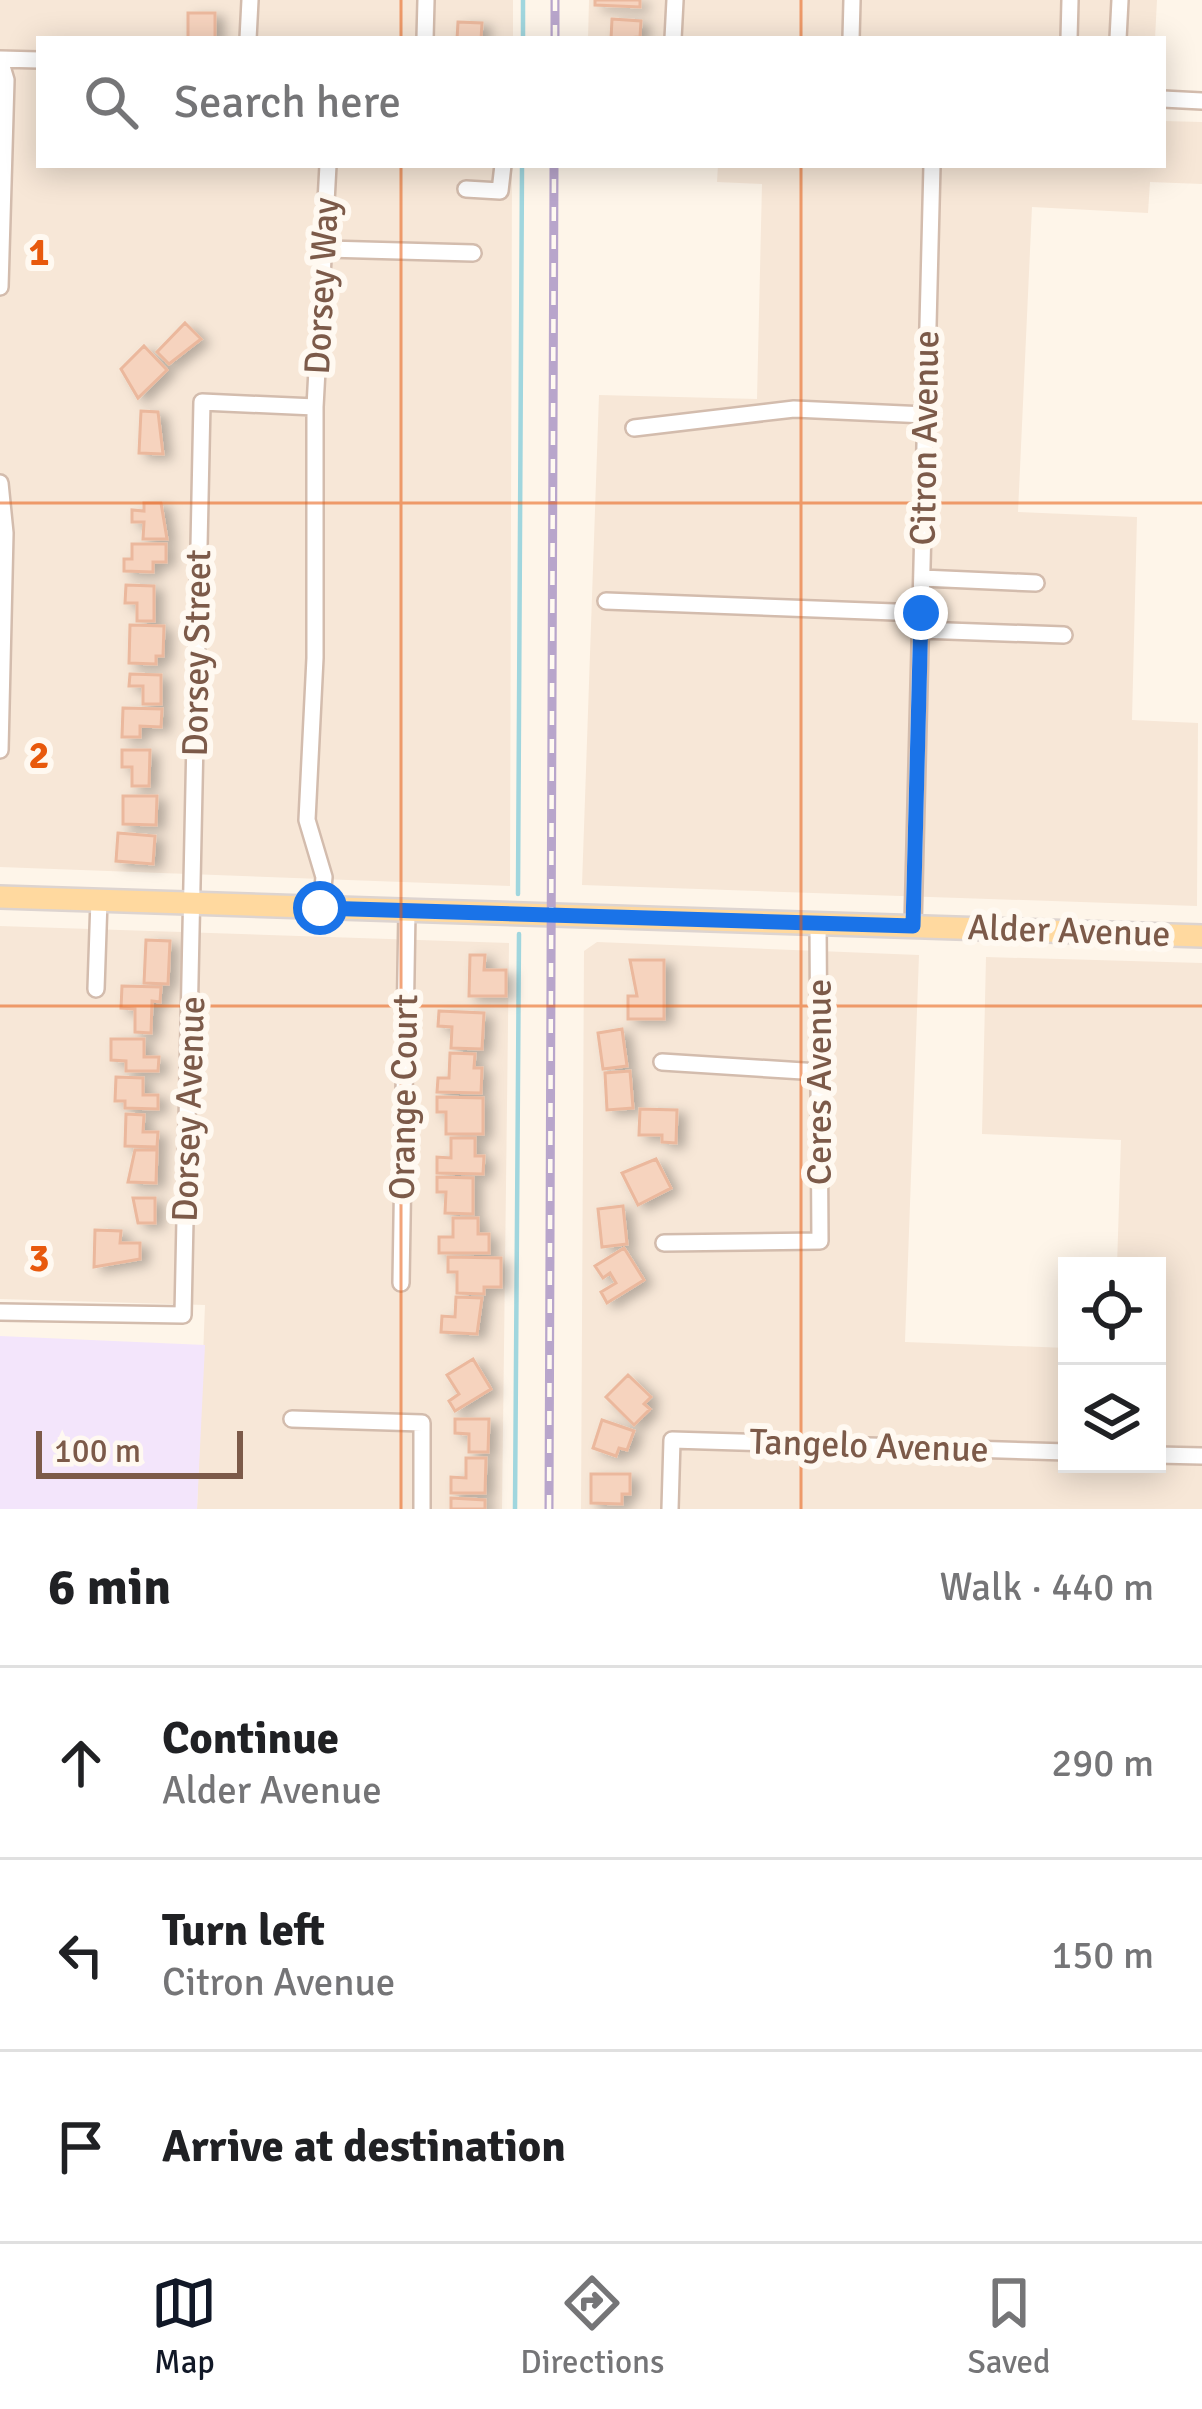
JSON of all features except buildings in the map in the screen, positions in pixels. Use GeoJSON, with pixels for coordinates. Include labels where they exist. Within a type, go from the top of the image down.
{"type":"FeatureCollection","features":[{"type":"Feature","properties":{"kind":"main road","name":"Alder Avenue"},"geometry":{"type":"LineString","coordinates":[[0,897],[1202,936]]}},
{"type":"Feature","properties":{"kind":"street"},"geometry":{"type":"LineString","coordinates":[[248,36],[250,0]]}},
{"type":"Feature","properties":{"kind":"street"},"geometry":{"type":"LineString","coordinates":[[425,0],[425,36]]}},
{"type":"Feature","properties":{"kind":"street"},"geometry":{"type":"LineString","coordinates":[[673,36],[675,0]]}},
{"type":"Feature","properties":{"kind":"street"},"geometry":{"type":"LineString","coordinates":[[851,36],[852,0]]}},
{"type":"Feature","properties":{"kind":"street"},"geometry":{"type":"LineString","coordinates":[[1070,0],[1070,36]]}},
{"type":"Feature","properties":{"kind":"street"},"geometry":{"type":"LineString","coordinates":[[1118,36],[1120,0]]}},
{"type":"Feature","properties":{"kind":"street"},"geometry":{"type":"LineString","coordinates":[[0,287],[6,80],[0,59],[36,60]]}},
{"type":"Feature","properties":{"kind":"street"},"geometry":{"type":"LineString","coordinates":[[1166,99],[1202,101]]}},
{"type":"Feature","properties":{"kind":"street","name":"Dorsey Way"},"geometry":{"type":"LineString","coordinates":[[320,908],[324,877],[307,820],[316,407],[328,168]]}},
{"type":"Feature","properties":{"kind":"street"},"geometry":{"type":"LineString","coordinates":[[466,189],[500,191],[502,168]]}},
{"type":"Feature","properties":{"kind":"street","name":"Citron Avenue"},"geometry":{"type":"LineString","coordinates":[[913,926],[932,168]]}},
{"type":"Feature","properties":{"kind":"street"},"geometry":{"type":"LineString","coordinates":[[327,249],[473,253]]}},
{"type":"Feature","properties":{"kind":"street","name":"Dorsey Way"},"geometry":{"type":"LineString","coordinates":[[202,402],[316,407]]}},
{"type":"Feature","properties":{"kind":"street","name":"Dorsey Street"},"geometry":{"type":"LineString","coordinates":[[195,903],[202,402]]}},
{"type":"Feature","properties":{"kind":"street"},"geometry":{"type":"LineString","coordinates":[[634,428],[794,409],[926,416]]}},
{"type":"Feature","properties":{"kind":"street"},"geometry":{"type":"LineString","coordinates":[[0,483],[5,533],[0,750]]}},
{"type":"Feature","properties":{"kind":"street"},"geometry":{"type":"LineString","coordinates":[[922,578],[1036,583]]}},
{"type":"Feature","properties":{"kind":"street"},"geometry":{"type":"LineString","coordinates":[[606,601],[1064,635]]}},
{"type":"Feature","properties":{"kind":"street"},"geometry":{"type":"LineString","coordinates":[[96,988],[99,901]]}},
{"type":"Feature","properties":{"kind":"street","name":"Dorsey Avenue"},"geometry":{"type":"LineString","coordinates":[[0,1312],[183,1316],[195,903]]}},
{"type":"Feature","properties":{"kind":"street","name":"Orange Court"},"geometry":{"type":"LineString","coordinates":[[401,1283],[407,910]]}},
{"type":"Feature","properties":{"kind":"street","name":"Ceres Avenue"},"geometry":{"type":"LineString","coordinates":[[664,1243],[820,1241],[818,923]]}},
{"type":"Feature","properties":{"kind":"street"},"geometry":{"type":"LineString","coordinates":[[662,1062],[819,1072]]}},
{"type":"Feature","properties":{"kind":"street"},"geometry":{"type":"LineString","coordinates":[[292,1419],[422,1423],[422,1509]]}},
{"type":"Feature","properties":{"kind":"street","name":"Tangelo Avenue"},"geometry":{"type":"LineString","coordinates":[[670,1509],[672,1440],[1058,1452]]}},
{"type":"Feature","properties":{"kind":"street"},"geometry":{"type":"LineString","coordinates":[[1166,1455],[1202,1456]]}},
{"type":"Feature","properties":{"kind":"shaded area"},"geometry":{"type":"Polygon","coordinates":[[[0,0],[513,0],[513,36],[36,36],[36,168],[512,168],[510,886],[0,867],[0,0]]]}},
{"type":"Feature","properties":{"kind":"shaded area"},"geometry":{"type":"Polygon","coordinates":[[[589,0],[1157,0],[1155,36],[588,36],[589,0]]]}},
{"type":"Feature","properties":{"kind":"shaded area"},"geometry":{"type":"Polygon","coordinates":[[[1166,121],[1202,122],[1202,184],[1150,182],[1148,213],[1032,207],[1018,512],[1137,517],[1132,720],[1198,723],[1197,906],[582,885],[599,395],[757,399],[762,184],[717,182],[718,168],[1166,168],[1166,121]]]}},
{"type":"Feature","properties":{"kind":"shaded area"},"geometry":{"type":"Polygon","coordinates":[[[0,926],[509,943],[502,1509],[197,1509],[205,1305],[0,1299],[0,926]]]}},
{"type":"Feature","properties":{"kind":"shaded area"},"geometry":{"type":"Polygon","coordinates":[[[597,942],[919,955],[905,1342],[1058,1348],[1058,1473],[1166,1473],[1166,1257],[1117,1257],[1121,1140],[982,1134],[986,957],[1202,963],[1202,1509],[581,1509],[584,951],[597,942]]]}},
{"type":"Feature","properties":{"kind":"shaded area"},"geometry":{"type":"Polygon","coordinates":[[[0,1336],[205,1345],[197,1509],[0,1509],[0,1336]]]}},
{"type":"Feature","properties":{"kind":"waterway"},"geometry":{"type":"LineString","coordinates":[[523,0],[523,36]]}},
{"type":"Feature","properties":{"kind":"waterway"},"geometry":{"type":"LineString","coordinates":[[518,894],[522,168]]}},
{"type":"Feature","properties":{"kind":"waterway"},"geometry":{"type":"LineString","coordinates":[[515,1509],[519,934]]}},
{"type":"Feature","properties":{"kind":"railway"},"geometry":{"type":"LineString","coordinates":[[555,0],[555,36]]}},
{"type":"Feature","properties":{"kind":"railway"},"geometry":{"type":"LineString","coordinates":[[549,1509],[554,168]]}},
{"type":"Feature","properties":{"kind":"route"},"geometry":{"type":"LineString","coordinates":[[320,908],[913,926],[921,613]]}}]}
